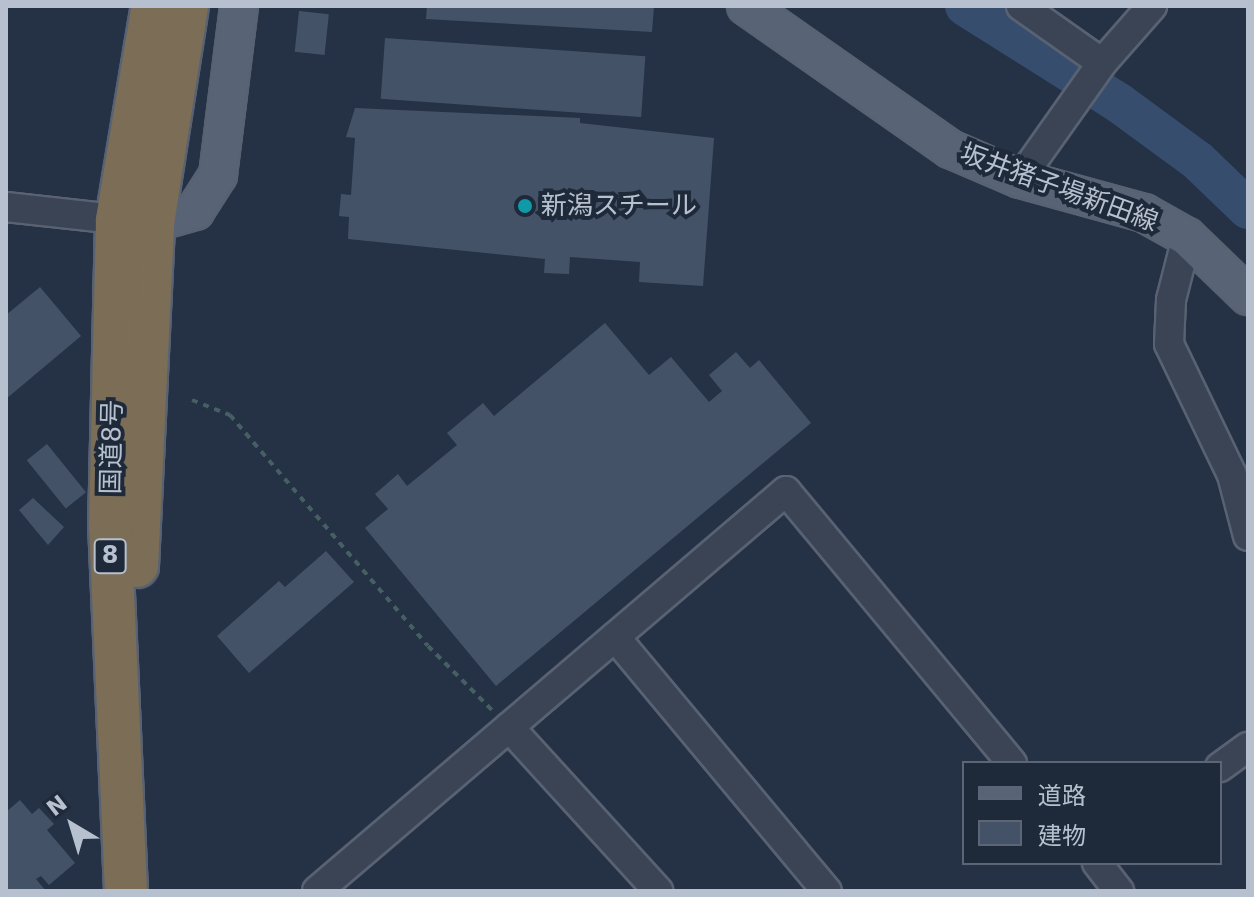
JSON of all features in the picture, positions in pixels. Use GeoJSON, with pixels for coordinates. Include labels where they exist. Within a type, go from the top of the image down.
{"type":"FeatureCollection","features":[{"type":"Feature","properties":{"kind":"highway","name":"国道8号"},"geometry":{"type":"LineString","coordinates":[[127,891],[110,528],[153,6]]}},
{"type":"Feature","properties":{"kind":"highway","name":"国道8号"},"geometry":{"type":"LineString","coordinates":[[135,221],[187,6]]}},
{"type":"Feature","properties":{"kind":"main road"},"geometry":{"type":"LineString","coordinates":[[135,221],[195,211],[218,175],[239,6]]}},
{"type":"Feature","properties":{"kind":"main road","name":"坂井猪子場新田線"},"geometry":{"type":"LineString","coordinates":[[746,6],[950,149],[1020,179],[1144,213],[1187,237],[1248,296]]}},
{"type":"Feature","properties":{"kind":"street"},"geometry":{"type":"LineString","coordinates":[[1021,6],[1098,69]]}},
{"type":"Feature","properties":{"kind":"street"},"geometry":{"type":"LineString","coordinates":[[1020,179],[1098,69],[1152,6]]}},
{"type":"Feature","properties":{"kind":"street"},"geometry":{"type":"LineString","coordinates":[[6,207],[135,221]]}},
{"type":"Feature","properties":{"kind":"street"},"geometry":{"type":"LineString","coordinates":[[1187,237],[1171,300],[1169,344],[1232,475],[1248,536]]}},
{"type":"Feature","properties":{"kind":"street"},"geometry":{"type":"LineString","coordinates":[[317,891],[786,491],[1010,761]]}},
{"type":"Feature","properties":{"kind":"street"},"geometry":{"type":"LineString","coordinates":[[615,637],[827,891]]}},
{"type":"Feature","properties":{"kind":"street"},"geometry":{"type":"LineString","coordinates":[[509,727],[658,891]]}},
{"type":"Feature","properties":{"kind":"street"},"geometry":{"type":"LineString","coordinates":[[1222,766],[1248,747]]}},
{"type":"Feature","properties":{"kind":"street"},"geometry":{"type":"LineString","coordinates":[[1099,865],[1119,891]]}},
{"type":"Feature","properties":{"kind":"path"},"geometry":{"type":"LineString","coordinates":[[192,400],[230,415],[428,646],[509,727]]}},
{"type":"Feature","properties":{"kind":"building"},"geometry":{"type":"Polygon","coordinates":[[[427,6],[654,6],[652,32],[426,19],[427,6]]]}},
{"type":"Feature","properties":{"kind":"building"},"geometry":{"type":"Polygon","coordinates":[[[299,11],[329,14],[325,55],[295,52],[299,11]]]}},
{"type":"Feature","properties":{"kind":"building"},"geometry":{"type":"Polygon","coordinates":[[[385,38],[645,56],[641,117],[381,99],[385,38]]]}},
{"type":"Feature","properties":{"kind":"building","name":"新潟スチール"},"geometry":{"type":"Polygon","coordinates":[[[355,108],[580,118],[580,123],[714,138],[703,286],[639,282],[640,262],[570,257],[569,274],[544,273],[545,259],[348,239],[349,217],[339,216],[341,194],[351,195],[355,138],[346,137],[355,108]]]}},
{"type":"Feature","properties":{"kind":"building"},"geometry":{"type":"Polygon","coordinates":[[[40,287],[81,336],[6,399],[6,315],[40,287]]]}},
{"type":"Feature","properties":{"kind":"building"},"geometry":{"type":"Polygon","coordinates":[[[605,323],[649,375],[671,357],[709,402],[722,391],[709,375],[736,352],[750,368],[759,360],[811,423],[496,686],[365,528],[388,509],[375,494],[398,474],[407,486],[457,445],[447,433],[483,403],[494,416],[605,323]]]}},
{"type":"Feature","properties":{"kind":"building"},"geometry":{"type":"Polygon","coordinates":[[[47,444],[86,492],[66,509],[27,460],[47,444]]]}},
{"type":"Feature","properties":{"kind":"building"},"geometry":{"type":"Polygon","coordinates":[[[33,498],[64,527],[48,545],[19,510],[33,498]]]}},
{"type":"Feature","properties":{"kind":"building"},"geometry":{"type":"Polygon","coordinates":[[[326,551],[354,582],[249,673],[217,636],[279,581],[285,587],[326,551]]]}},
{"type":"Feature","properties":{"kind":"building"},"geometry":{"type":"Polygon","coordinates":[[[20,800],[32,814],[39,808],[54,824],[47,830],[75,863],[49,885],[41,876],[36,879],[46,891],[6,891],[6,812],[20,800]]]}},
{"type":"Feature","properties":{"kind":"waterway"},"geometry":{"type":"LineString","coordinates":[[965,6],[1119,103],[1197,160],[1248,209]]}},
{"type":"Feature","properties":{"kind":"place","name":"新潟スチール"},"geometry":{"type":"Point","coordinates":[525,206]}}]}
